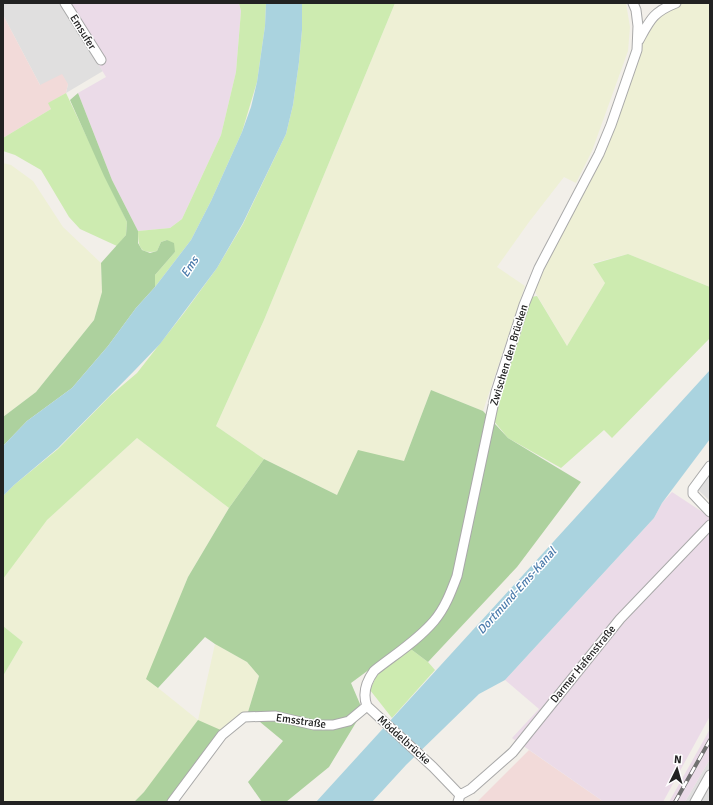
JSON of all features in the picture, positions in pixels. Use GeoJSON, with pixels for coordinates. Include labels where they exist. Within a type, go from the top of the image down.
{"type":"FeatureCollection","features":[{"type":"Feature","properties":{"kind":"street","name":"Emsufer"},"geometry":{"type":"LineString","coordinates":[[65,3],[101,60]]}},
{"type":"Feature","properties":{"kind":"street","name":"Zwischen den Brücken"},"geometry":{"type":"LineString","coordinates":[[367,706],[365,687],[368,680],[374,672],[424,632],[438,615],[450,594],[457,576],[496,392],[524,305],[539,268],[608,132],[637,50],[638,26],[636,10],[633,3]]}},
{"type":"Feature","properties":{"kind":"street"},"geometry":{"type":"LineString","coordinates":[[638,41],[652,17],[663,8],[676,3]]}},
{"type":"Feature","properties":{"kind":"street"},"geometry":{"type":"LineString","coordinates":[[710,466],[693,489],[693,494],[710,512]]}},
{"type":"Feature","properties":{"kind":"street","name":"Darmer Hafenstraße"},"geometry":{"type":"LineString","coordinates":[[458,800],[513,752],[620,619],[710,525]]}},
{"type":"Feature","properties":{"kind":"street","name":"Möddelbrücke"},"geometry":{"type":"LineString","coordinates":[[367,706],[433,767],[458,800]]}},
{"type":"Feature","properties":{"kind":"street","name":"Emsstraße"},"geometry":{"type":"LineString","coordinates":[[172,802],[222,735],[244,717],[275,716],[314,725],[333,726],[349,721],[367,706]]}},
{"type":"Feature","properties":{"kind":"street"},"geometry":{"type":"LineString","coordinates":[[695,802],[710,775]]}},
{"type":"Feature","properties":{"kind":"shaded area"},"geometry":{"type":"Polygon","coordinates":[[[3,3],[61,3],[103,71],[66,93],[68,84],[40,85],[3,15],[3,3]]]}},
{"type":"Feature","properties":{"kind":"shaded area"},"geometry":{"type":"Polygon","coordinates":[[[70,3],[239,3],[241,11],[236,72],[221,135],[182,219],[170,228],[138,231],[112,180],[78,93],[106,77],[97,62],[70,3]]]}},
{"type":"Feature","properties":{"kind":"shaded area"},"geometry":{"type":"Polygon","coordinates":[[[3,15],[40,85],[62,74],[68,84],[66,93],[49,103],[51,109],[3,138],[3,15]]]}},
{"type":"Feature","properties":{"kind":"shaded area"},"geometry":{"type":"Polygon","coordinates":[[[710,473],[710,501],[698,490],[710,473]]]}},
{"type":"Feature","properties":{"kind":"shaded area"},"geometry":{"type":"Polygon","coordinates":[[[672,492],[710,517],[710,716],[663,802],[604,802],[512,738],[539,709],[505,680],[654,518],[662,503],[672,492]]]}},
{"type":"Feature","properties":{"kind":"shaded area"},"geometry":{"type":"Polygon","coordinates":[[[710,729],[710,759],[685,802],[669,802],[710,729]]]}},
{"type":"Feature","properties":{"kind":"shaded area"},"geometry":{"type":"Polygon","coordinates":[[[529,750],[604,802],[477,802],[529,750]]]}},
{"type":"Feature","properties":{"kind":"shaded area"},"geometry":{"type":"Polygon","coordinates":[[[710,759],[710,802],[685,802],[710,759]]]}},
{"type":"Feature","properties":{"kind":"green space"},"geometry":{"type":"Polygon","coordinates":[[[239,3],[266,3],[265,26],[257,82],[242,132],[211,201],[191,240],[155,287],[155,275],[175,252],[167,240],[161,242],[157,251],[147,252],[141,248],[138,231],[170,228],[182,219],[221,135],[236,72],[241,11],[239,3]]]}},
{"type":"Feature","properties":{"kind":"green space"},"geometry":{"type":"Polygon","coordinates":[[[302,3],[395,3],[264,320],[216,426],[264,459],[229,508],[137,438],[47,520],[3,579],[3,496],[14,485],[58,449],[110,396],[137,373],[217,268],[243,224],[286,134],[293,105],[299,62],[302,30],[302,3]]]}},
{"type":"Feature","properties":{"kind":"green space"},"geometry":{"type":"Polygon","coordinates":[[[395,3],[626,3],[630,27],[628,51],[592,151],[576,183],[564,177],[529,222],[497,267],[525,286],[483,411],[431,390],[404,461],[337,495],[264,459],[216,426],[264,320],[395,3]]]}},
{"type":"Feature","properties":{"kind":"green space"},"geometry":{"type":"Polygon","coordinates":[[[680,4],[710,4],[710,287],[628,254],[593,263],[605,283],[567,346],[534,290],[615,125],[634,74],[642,44],[662,12],[680,4]]]}},
{"type":"Feature","properties":{"kind":"green space"},"geometry":{"type":"Polygon","coordinates":[[[66,93],[127,222],[126,235],[117,246],[80,229],[69,217],[41,170],[15,155],[3,151],[3,138],[51,109],[48,103],[66,93]]]}},
{"type":"Feature","properties":{"kind":"green space"},"geometry":{"type":"Polygon","coordinates":[[[78,93],[112,180],[138,231],[138,243],[142,250],[150,253],[157,251],[161,242],[167,240],[174,243],[175,252],[155,275],[155,287],[136,308],[108,346],[72,388],[27,421],[3,446],[3,417],[36,392],[94,320],[102,292],[101,263],[126,235],[127,222],[104,176],[70,100],[78,93]]]}},
{"type":"Feature","properties":{"kind":"green space"},"geometry":{"type":"Polygon","coordinates":[[[3,163],[11,165],[33,181],[63,227],[101,263],[102,292],[94,320],[36,392],[3,417],[3,163]]]}},
{"type":"Feature","properties":{"kind":"green space"},"geometry":{"type":"Polygon","coordinates":[[[628,254],[710,287],[710,338],[612,438],[604,430],[561,468],[508,438],[493,420],[531,297],[537,296],[567,346],[605,283],[593,264],[628,254]]]}},
{"type":"Feature","properties":{"kind":"green space"},"geometry":{"type":"Polygon","coordinates":[[[431,390],[483,411],[508,438],[581,482],[517,567],[428,662],[404,644],[351,683],[363,711],[329,767],[286,802],[262,802],[248,782],[283,741],[248,712],[259,676],[247,662],[205,637],[158,688],[146,679],[188,577],[229,508],[264,459],[337,495],[358,450],[404,461],[431,390]]]}},
{"type":"Feature","properties":{"kind":"green space"},"geometry":{"type":"Polygon","coordinates":[[[137,438],[229,508],[188,577],[147,679],[198,720],[215,644],[247,662],[259,676],[248,712],[144,792],[134,802],[3,802],[3,676],[23,642],[3,626],[3,579],[41,525],[137,438]]]}},
{"type":"Feature","properties":{"kind":"green space"},"geometry":{"type":"Polygon","coordinates":[[[3,626],[23,642],[3,676],[3,626]]]}},
{"type":"Feature","properties":{"kind":"green space"},"geometry":{"type":"Polygon","coordinates":[[[404,644],[428,662],[435,670],[392,718],[370,690],[377,675],[404,644]]]}},
{"type":"Feature","properties":{"kind":"green space"},"geometry":{"type":"Polygon","coordinates":[[[198,720],[223,731],[170,802],[134,802],[144,792],[198,720]]]}},
{"type":"Feature","properties":{"kind":"water","name":"Ems"},"geometry":{"type":"Polygon","coordinates":[[[266,3],[302,3],[302,30],[299,62],[293,105],[286,134],[243,223],[217,268],[160,344],[58,448],[3,496],[3,446],[27,421],[72,388],[108,346],[136,308],[155,287],[191,240],[211,201],[242,132],[251,107],[257,82],[265,26],[266,3]]]}},
{"type":"Feature","properties":{"kind":"water","name":"Dortmund-Ems-Kanal"},"geometry":{"type":"Polygon","coordinates":[[[710,370],[710,439],[662,503],[654,518],[505,680],[479,694],[406,765],[372,802],[316,802],[710,370]]]}},
{"type":"Feature","properties":{"kind":"railway"},"geometry":{"type":"LineString","coordinates":[[675,802],[710,740]]}}]}
